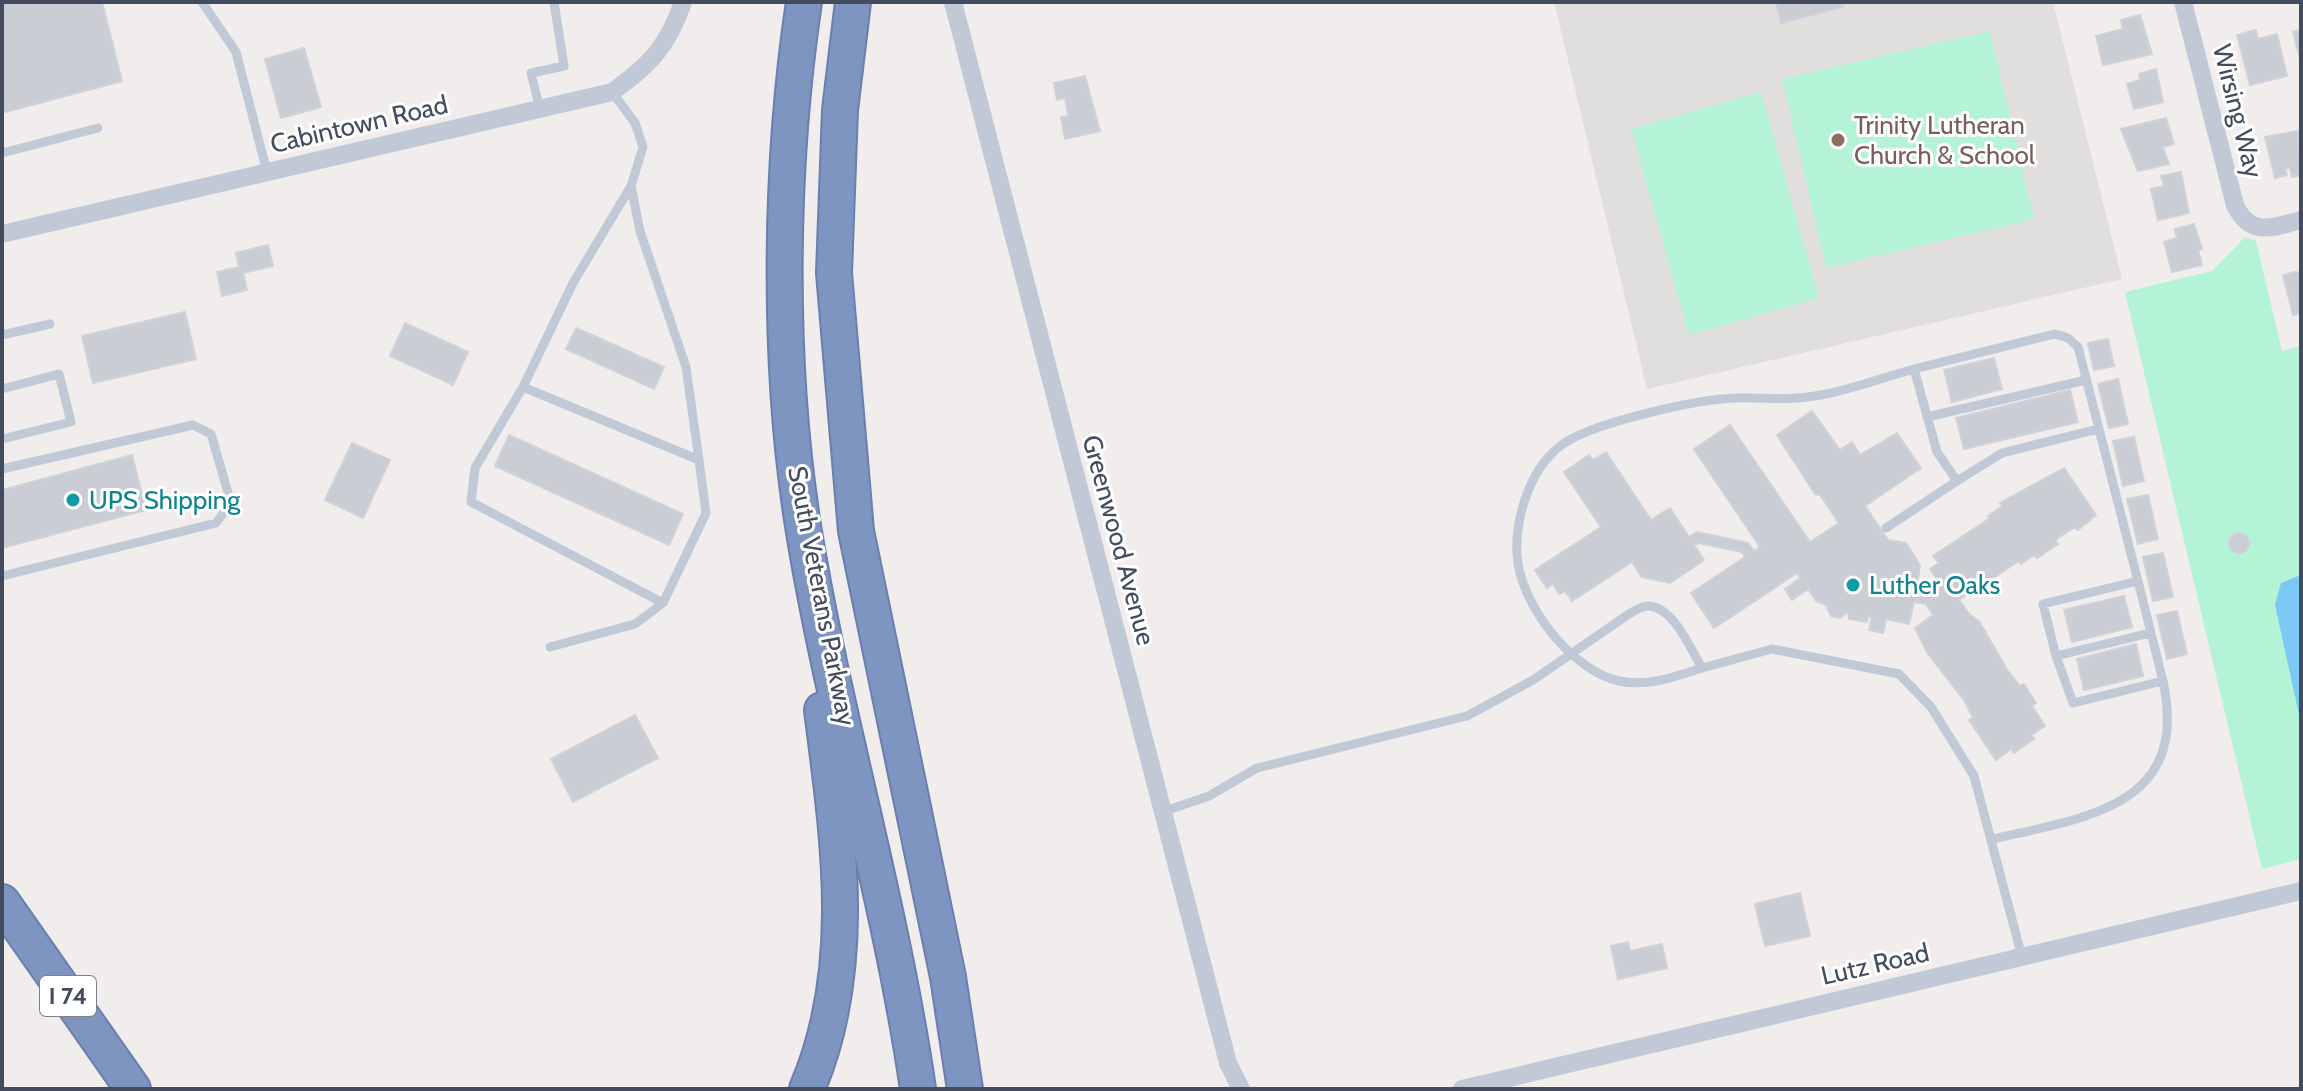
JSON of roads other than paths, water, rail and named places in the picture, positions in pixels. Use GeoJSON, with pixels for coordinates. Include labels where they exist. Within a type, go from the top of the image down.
{"type":"FeatureCollection","features":[{"type":"Feature","properties":{"kind":"highway","name":"South Veterans Parkway"},"geometry":{"type":"LineString","coordinates":[[804,2],[791,120],[786,251],[795,463],[805,538],[882,889],[918,1089]]}},
{"type":"Feature","properties":{"kind":"highway","name":"South Veterans Parkway"},"geometry":{"type":"LineString","coordinates":[[853,2],[840,110],[834,273],[854,516],[871,616],[948,977],[965,1089]]}},
{"type":"Feature","properties":{"kind":"highway"},"geometry":{"type":"LineString","coordinates":[[805,538],[839,842],[842,917],[833,995],[817,1066],[807,1089]]}},
{"type":"Feature","properties":{"kind":"highway","name":"I 74"},"geometry":{"type":"LineString","coordinates":[[2,902],[133,1089]]}},
{"type":"Feature","properties":{"kind":"highway"},"geometry":{"type":"LineString","coordinates":[[31,942],[106,1017],[161,1089]]}},
{"type":"Feature","properties":{"kind":"street","name":"Cabintown Road"},"geometry":{"type":"LineString","coordinates":[[2,234],[612,92],[645,69],[672,34],[683,2]]}},
{"type":"Feature","properties":{"kind":"street","name":"Greenwood Avenue"},"geometry":{"type":"LineString","coordinates":[[953,2],[1228,1063],[1241,1089]]}},
{"type":"Feature","properties":{"kind":"street","name":"Wirsing Way"},"geometry":{"type":"LineString","coordinates":[[2187,3],[2235,205],[2242,219],[2253,228],[2265,229],[2301,220]]}},
{"type":"Feature","properties":{"kind":"street","name":"Lutz Road"},"geometry":{"type":"LineString","coordinates":[[1462,1089],[2301,891]]}},
{"type":"Feature","properties":{"kind":"lane"},"geometry":{"type":"LineString","coordinates":[[202,2],[236,52],[267,172]]}},
{"type":"Feature","properties":{"kind":"lane"},"geometry":{"type":"LineString","coordinates":[[540,109],[531,73],[564,66],[554,2]]}},
{"type":"Feature","properties":{"kind":"lane"},"geometry":{"type":"LineString","coordinates":[[612,92],[635,123],[643,147],[631,186],[573,283],[523,387],[475,468],[471,502],[663,603]]}},
{"type":"Feature","properties":{"kind":"lane"},"geometry":{"type":"LineString","coordinates":[[2,153],[98,128]]}},
{"type":"Feature","properties":{"kind":"lane"},"geometry":{"type":"LineString","coordinates":[[550,647],[635,624],[663,603],[706,513],[686,367],[640,231],[631,186]]}},
{"type":"Feature","properties":{"kind":"lane"},"geometry":{"type":"LineString","coordinates":[[2,335],[50,324]]}},
{"type":"Feature","properties":{"kind":"lane"},"geometry":{"type":"LineString","coordinates":[[1993,839],[2079,819],[2112,806],[2142,785],[2158,765],[2168,742],[2170,715],[2163,681],[2078,347],[2068,338],[2055,334],[1799,398],[1732,398],[1663,411],[1567,442],[1548,457],[1534,477],[1519,519],[1517,557],[1527,590],[1547,626],[1569,654],[1597,673],[1620,681],[1644,683],[1772,649],[1899,674],[1931,707],[1974,776],[2022,957]]}},
{"type":"Feature","properties":{"kind":"lane"},"geometry":{"type":"LineString","coordinates":[[1914,369],[1937,452],[1957,481]]}},
{"type":"Feature","properties":{"kind":"lane"},"geometry":{"type":"LineString","coordinates":[[2,389],[59,374],[71,422],[2,439]]}},
{"type":"Feature","properties":{"kind":"lane"},"geometry":{"type":"LineString","coordinates":[[1927,417],[2086,380]]}},
{"type":"Feature","properties":{"kind":"lane"},"geometry":{"type":"LineString","coordinates":[[523,387],[699,460]]}},
{"type":"Feature","properties":{"kind":"lane"},"geometry":{"type":"LineString","coordinates":[[2,469],[193,425],[211,434],[231,503],[216,523],[2,576]]}},
{"type":"Feature","properties":{"kind":"lane"},"geometry":{"type":"LineString","coordinates":[[1886,528],[2002,453],[2098,429]]}},
{"type":"Feature","properties":{"kind":"lane"},"geometry":{"type":"LineString","coordinates":[[2138,581],[2043,604],[2056,656],[2073,703],[2163,681]]}},
{"type":"Feature","properties":{"kind":"lane"},"geometry":{"type":"LineString","coordinates":[[1162,812],[1209,796],[1257,768],[1467,716],[1502,700],[1629,614],[1647,606],[1662,610],[1672,621],[1702,668]]}},
{"type":"Feature","properties":{"kind":"lane"},"geometry":{"type":"LineString","coordinates":[[2056,656],[2150,633]]}},
{"type":"Feature","properties":{"kind":"water"},"geometry":{"type":"Polygon","coordinates":[[[2301,575],[2301,724],[2275,605],[2281,583],[2301,575]]]}},
{"type":"Feature","properties":{"kind":"place","name":"Trinity Lutheran Church & School"},"geometry":{"type":"Point","coordinates":[1838,140]}},
{"type":"Feature","properties":{"kind":"place","name":"UPS Shipping"},"geometry":{"type":"Point","coordinates":[73,500]}},
{"type":"Feature","properties":{"kind":"place","name":"Luther Oaks"},"geometry":{"type":"Point","coordinates":[1853,585]}}]}
